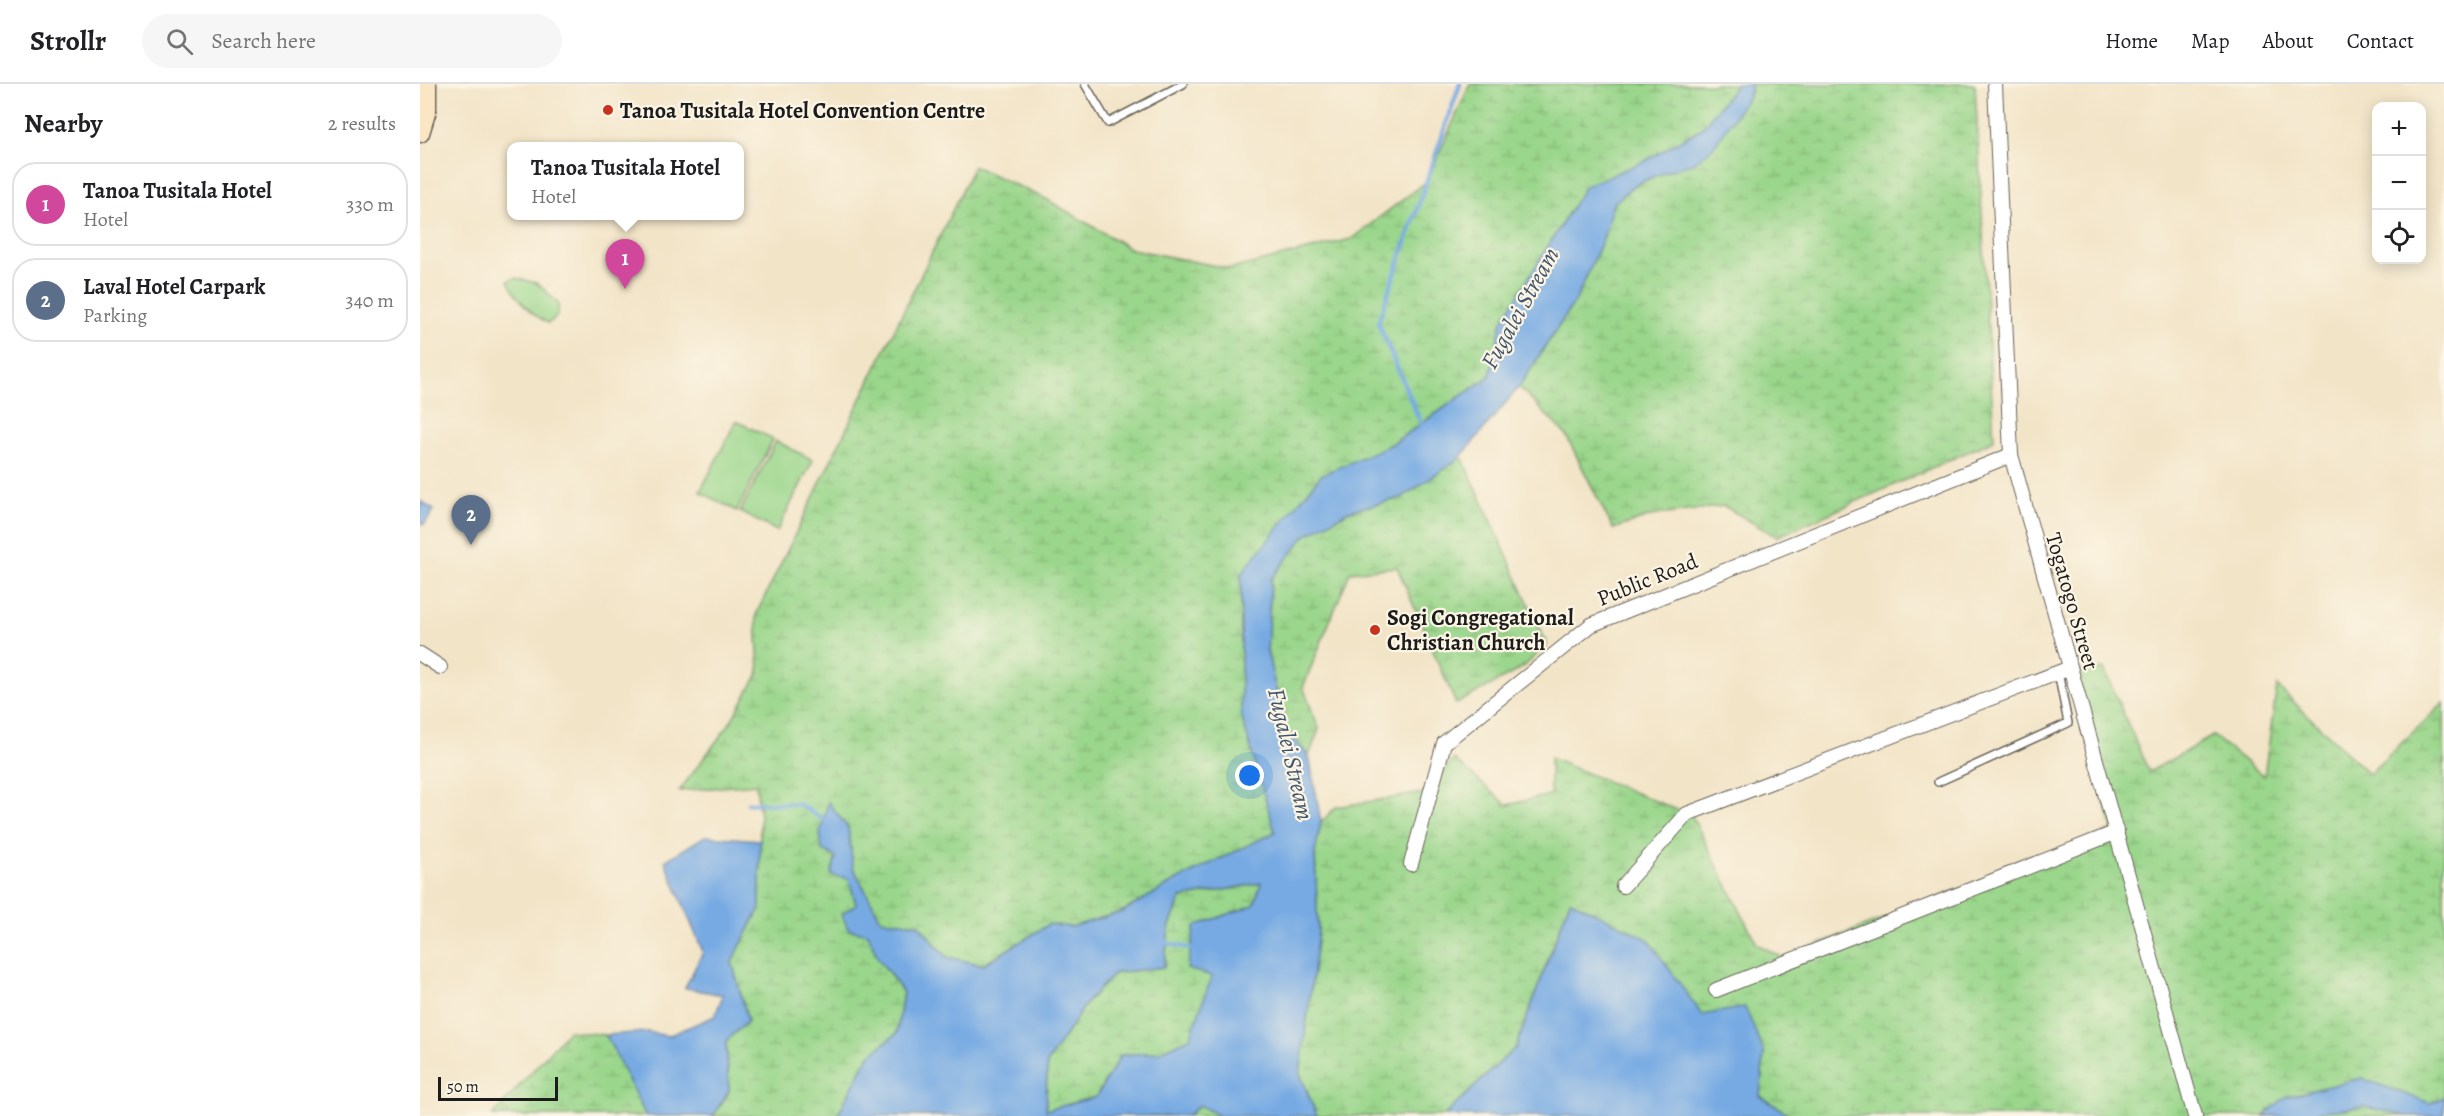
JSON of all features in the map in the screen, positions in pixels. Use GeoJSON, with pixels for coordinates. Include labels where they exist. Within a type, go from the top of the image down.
{"type":"FeatureCollection","features":[{"type":"Feature","properties":{"kind":"main road"},"geometry":{"type":"LineString","coordinates":[[427,84],[427,110]]}},
{"type":"Feature","properties":{"kind":"main road"},"geometry":{"type":"LineString","coordinates":[[420,133],[427,110],[440,84]]}},
{"type":"Feature","properties":{"kind":"street","name":"Togatogo Street"},"geometry":{"type":"LineString","coordinates":[[1995,84],[2011,455],[2064,670],[2117,832],[2195,1116]]}},
{"type":"Feature","properties":{"kind":"street","name":"Public Road"},"geometry":{"type":"LineString","coordinates":[[1411,864],[1444,743],[1591,625],[2011,455]]}},
{"type":"Feature","properties":{"kind":"street"},"geometry":{"type":"LineString","coordinates":[[420,654],[440,667]]}},
{"type":"Feature","properties":{"kind":"street"},"geometry":{"type":"LineString","coordinates":[[1623,886],[1687,814],[2064,670]]}},
{"type":"Feature","properties":{"kind":"street"},"geometry":{"type":"LineString","coordinates":[[1716,990],[2117,832]]}},
{"type":"Feature","properties":{"kind":"lane"},"geometry":{"type":"LineString","coordinates":[[1085,84],[1108,123],[1183,84]]}},
{"type":"Feature","properties":{"kind":"lane"},"geometry":{"type":"LineString","coordinates":[[1938,782],[2067,723],[2064,670]]}},
{"type":"Feature","properties":{"kind":"green space"},"geometry":{"type":"Polygon","coordinates":[[[1470,84],[1737,84],[1702,128],[1647,160],[1502,321],[1490,376],[1392,444],[1241,574],[1241,715],[1276,832],[1177,880],[1122,912],[1071,927],[1049,924],[983,965],[947,957],[918,924],[881,920],[853,867],[848,828],[831,875],[849,879],[856,904],[878,958],[903,992],[897,1033],[869,1056],[837,1116],[713,1116],[729,1091],[726,1041],[748,1021],[732,962],[760,908],[760,816],[756,784],[679,791],[728,726],[759,672],[756,615],[974,166],[1046,199],[1131,249],[1231,269],[1351,239],[1427,181],[1470,84]]]}},
{"type":"Feature","properties":{"kind":"green space"},"geometry":{"type":"Polygon","coordinates":[[[1751,84],[1975,84],[1994,440],[1777,537],[1724,506],[1651,516],[1613,529],[1566,435],[1519,387],[1577,298],[1603,239],[1613,204],[1633,186],[1655,175],[1693,163],[1749,96],[1751,84]]]}},
{"type":"Feature","properties":{"kind":"green space"},"geometry":{"type":"Polygon","coordinates":[[[515,278],[537,283],[558,303],[558,313],[554,319],[548,323],[525,305],[515,294],[508,281],[515,278]]]}},
{"type":"Feature","properties":{"kind":"green space"},"geometry":{"type":"Polygon","coordinates":[[[736,421],[773,439],[737,511],[700,492],[736,421]]]}},
{"type":"Feature","properties":{"kind":"green space"},"geometry":{"type":"Polygon","coordinates":[[[776,441],[813,460],[777,531],[740,512],[776,441]]]}},
{"type":"Feature","properties":{"kind":"green space"},"geometry":{"type":"Polygon","coordinates":[[[1459,459],[1463,459],[1547,644],[1524,667],[1456,704],[1397,567],[1350,572],[1303,687],[1319,729],[1309,756],[1285,729],[1267,651],[1271,579],[1304,536],[1349,511],[1401,498],[1459,459]]]}},
{"type":"Feature","properties":{"kind":"green space"},"geometry":{"type":"Polygon","coordinates":[[[2104,669],[2149,772],[2213,736],[2264,776],[2277,686],[2369,774],[2444,703],[2444,1116],[1791,1116],[1760,1096],[1764,1052],[1702,1015],[1570,900],[1516,1047],[1444,1116],[1317,1116],[1300,1074],[1318,932],[1315,852],[1321,822],[1336,807],[1423,793],[1454,759],[1507,805],[1550,795],[1550,758],[1692,816],[1757,944],[1783,958],[2113,830],[2067,673],[2104,669]]]}},
{"type":"Feature","properties":{"kind":"green space"},"geometry":{"type":"Polygon","coordinates":[[[1262,883],[1255,905],[1195,926],[1213,976],[1190,1038],[1159,1052],[1121,1055],[1096,1097],[1046,1110],[1047,1063],[1087,1002],[1115,973],[1164,967],[1169,928],[1181,898],[1262,883]]]}},
{"type":"Feature","properties":{"kind":"green space"},"geometry":{"type":"Polygon","coordinates":[[[568,1031],[606,1035],[646,1116],[492,1116],[568,1031]]]}},
{"type":"Feature","properties":{"kind":"green space"},"geometry":{"type":"Polygon","coordinates":[[[1199,1105],[1220,1116],[1188,1116],[1199,1105]]]}},
{"type":"Feature","properties":{"kind":"water","name":"Fugalei Stream"},"geometry":{"type":"Polygon","coordinates":[[[1737,84],[1751,84],[1749,96],[1712,149],[1693,163],[1633,186],[1613,204],[1603,239],[1577,298],[1519,387],[1459,459],[1401,498],[1349,511],[1305,536],[1271,579],[1267,651],[1285,729],[1309,756],[1321,822],[1315,853],[1318,932],[1300,1074],[1317,1116],[1220,1116],[1199,1105],[1188,1116],[837,1116],[869,1056],[897,1033],[903,992],[878,958],[868,934],[848,929],[842,914],[856,904],[849,879],[831,875],[836,857],[822,850],[820,833],[828,802],[848,828],[853,867],[881,920],[918,924],[947,957],[983,965],[1049,924],[1071,927],[1122,912],[1177,880],[1275,832],[1241,715],[1241,574],[1321,475],[1392,444],[1490,376],[1502,321],[1585,186],[1647,160],[1702,128],[1737,84]],[[1261,883],[1181,898],[1169,928],[1164,967],[1115,973],[1087,1002],[1047,1063],[1046,1110],[1096,1097],[1121,1055],[1159,1052],[1190,1038],[1212,976],[1187,969],[1195,926],[1254,905],[1261,883]]]}},
{"type":"Feature","properties":{"kind":"water"},"geometry":{"type":"Polygon","coordinates":[[[420,501],[434,510],[424,525],[420,522],[420,501]]]}},
{"type":"Feature","properties":{"kind":"water"},"geometry":{"type":"Polygon","coordinates":[[[705,836],[760,840],[760,908],[732,962],[748,1021],[726,1041],[729,1091],[713,1116],[646,1116],[606,1035],[648,1032],[668,1036],[715,1016],[723,995],[685,988],[703,952],[665,861],[705,836]]]}},
{"type":"Feature","properties":{"kind":"water"},"geometry":{"type":"Polygon","coordinates":[[[1570,900],[1648,939],[1702,1015],[1745,1007],[1764,1052],[1760,1096],[1791,1116],[1444,1116],[1516,1047],[1570,900]]]}},
{"type":"Feature","properties":{"kind":"water"},"geometry":{"type":"Polygon","coordinates":[[[2361,1078],[2430,1103],[2444,1097],[2444,1116],[2407,1116],[2365,1107],[2315,1112],[2308,1116],[2264,1116],[2285,1097],[2361,1078]]]}},
{"type":"Feature","properties":{"kind":"waterway"},"geometry":{"type":"LineString","coordinates":[[1423,428],[1378,323],[1460,84]]}},
{"type":"Feature","properties":{"kind":"waterway"},"geometry":{"type":"LineString","coordinates":[[748,803],[798,804],[828,822]]}},
{"type":"Feature","properties":{"kind":"waterway"},"geometry":{"type":"LineString","coordinates":[[1163,942],[1196,950]]}},
{"type":"Feature","properties":{"kind":"place","name":"Tanoa Tusitala Hotel Convention Centre"},"geometry":{"type":"Point","coordinates":[608,110]}},
{"type":"Feature","properties":{"kind":"place","name":"Tanoa Tusitala Hotel"},"geometry":{"type":"Point","coordinates":[625,289]}},
{"type":"Feature","properties":{"kind":"place","name":"Laval Hotel Carpark"},"geometry":{"type":"Point","coordinates":[471,545]}},
{"type":"Feature","properties":{"kind":"place","name":"Sogi Congregational Christian Church"},"geometry":{"type":"Point","coordinates":[1375,630]}}]}
